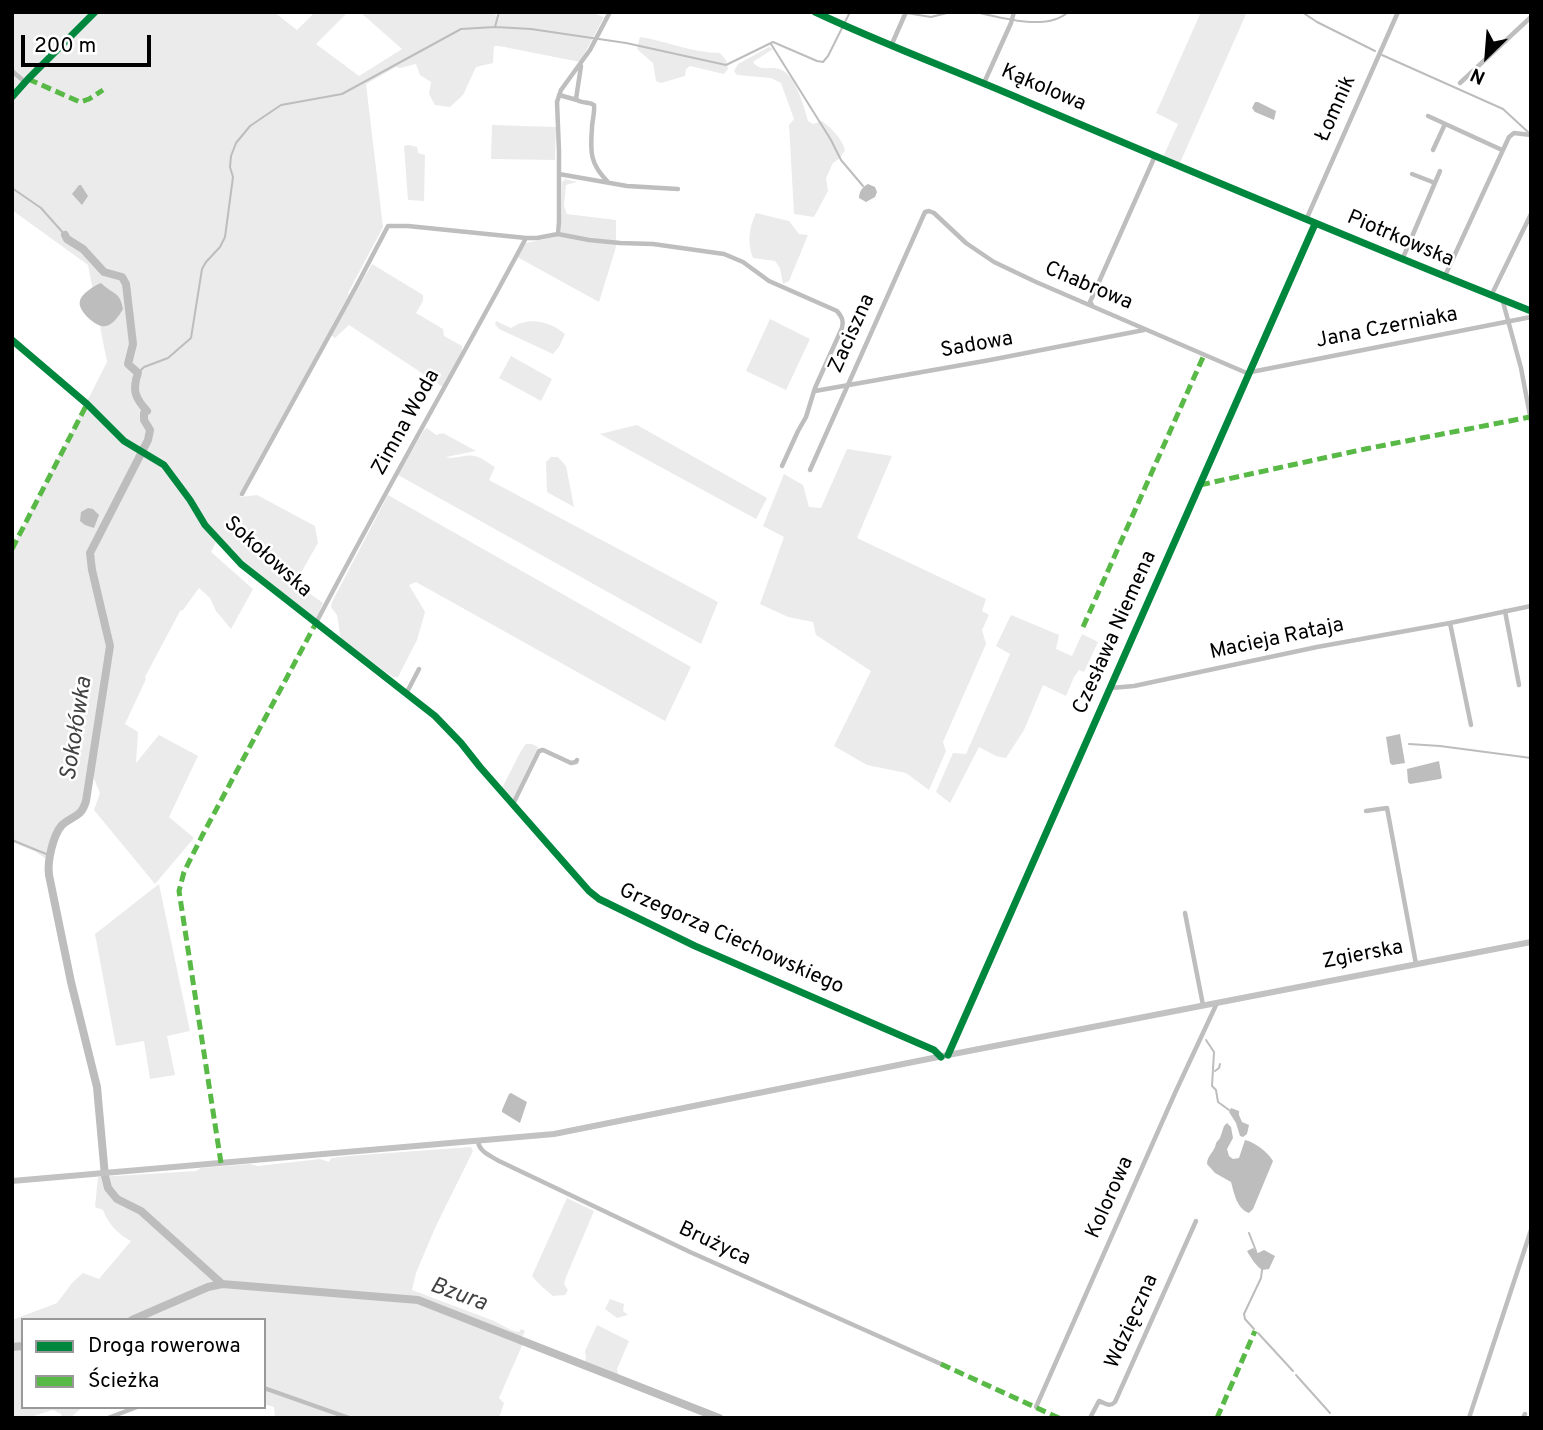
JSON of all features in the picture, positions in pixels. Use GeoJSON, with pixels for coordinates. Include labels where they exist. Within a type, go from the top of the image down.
{"type":"FeatureCollection","features":[{"type":"Feature","properties":{"kind":"main road","name":"Zgierska"},"geometry":{"type":"LineString","coordinates":[[12,1181],[478,1144],[554,1134],[1531,942]]}},
{"type":"Feature","properties":{"kind":"street"},"geometry":{"type":"LineString","coordinates":[[12,97],[95,12]]}},
{"type":"Feature","properties":{"kind":"street"},"geometry":{"type":"LineString","coordinates":[[558,234],[556,109],[559,95],[582,63],[610,12]]}},
{"type":"Feature","properties":{"kind":"street","name":"Kąkolowa"},"geometry":{"type":"LineString","coordinates":[[815,12],[1256,199]]}},
{"type":"Feature","properties":{"kind":"street","name":"Łomnik"},"geometry":{"type":"LineString","coordinates":[[1306,220],[1398,12]]}},
{"type":"Feature","properties":{"kind":"street"},"geometry":{"type":"LineString","coordinates":[[891,46],[905,14]]}},
{"type":"Feature","properties":{"kind":"street","name":"Kąkolowa"},"geometry":{"type":"LineString","coordinates":[[984,83],[1012,17]]}},
{"type":"Feature","properties":{"kind":"street"},"geometry":{"type":"LineString","coordinates":[[1460,83],[1531,17]]}},
{"type":"Feature","properties":{"kind":"street"},"geometry":{"type":"LineString","coordinates":[[578,100],[576,96],[582,63]]}},
{"type":"Feature","properties":{"kind":"street"},"geometry":{"type":"LineString","coordinates":[[12,71],[25,82]]}},
{"type":"Feature","properties":{"kind":"street"},"geometry":{"type":"LineString","coordinates":[[559,95],[594,105],[592,162],[598,173],[608,181]]}},
{"type":"Feature","properties":{"kind":"street"},"geometry":{"type":"LineString","coordinates":[[1428,116],[1502,150]]}},
{"type":"Feature","properties":{"kind":"street"},"geometry":{"type":"LineString","coordinates":[[1433,150],[1445,124]]}},
{"type":"Feature","properties":{"kind":"street"},"geometry":{"type":"LineString","coordinates":[[1444,278],[1509,137],[1514,133],[1531,135]]}},
{"type":"Feature","properties":{"kind":"street"},"geometry":{"type":"LineString","coordinates":[[1092,305],[1090,302],[1154,156]]}},
{"type":"Feature","properties":{"kind":"street"},"geometry":{"type":"LineString","coordinates":[[1402,260],[1440,171]]}},
{"type":"Feature","properties":{"kind":"street"},"geometry":{"type":"LineString","coordinates":[[559,174],[631,186],[678,189]]}},
{"type":"Feature","properties":{"kind":"street"},"geometry":{"type":"LineString","coordinates":[[1412,174],[1435,183]]}},
{"type":"Feature","properties":{"kind":"street","name":"Piotrkowska"},"geometry":{"type":"LineString","coordinates":[[1256,199],[1531,312]]}},
{"type":"Feature","properties":{"kind":"street","name":"Chabrowa"},"geometry":{"type":"LineString","coordinates":[[925,212],[934,214],[966,243],[994,262],[1145,330],[1250,373]]}},
{"type":"Feature","properties":{"kind":"street","name":"Zaciszna"},"geometry":{"type":"LineString","coordinates":[[810,470],[925,212]]}},
{"type":"Feature","properties":{"kind":"street"},"geometry":{"type":"LineString","coordinates":[[1491,296],[1531,214]]}},
{"type":"Feature","properties":{"kind":"street","name":"Czesława Niemena"},"geometry":{"type":"LineString","coordinates":[[944,1056],[1111,688],[1315,224]]}},
{"type":"Feature","properties":{"kind":"street"},"geometry":{"type":"LineString","coordinates":[[242,494],[388,226],[526,238],[558,234],[589,240],[653,244],[724,254],[743,262],[778,285],[831,308],[840,315],[843,323],[806,417],[782,466]]}},
{"type":"Feature","properties":{"kind":"street","name":"Zimna Woda"},"geometry":{"type":"LineString","coordinates":[[316,623],[526,238]]}},
{"type":"Feature","properties":{"kind":"street"},"geometry":{"type":"LineString","coordinates":[[1503,301],[1521,368],[1530,418]]}},
{"type":"Feature","properties":{"kind":"street","name":"Jana Czerniaka"},"geometry":{"type":"LineString","coordinates":[[1250,373],[1531,317]]}},
{"type":"Feature","properties":{"kind":"street","name":"Sadowa"},"geometry":{"type":"LineString","coordinates":[[815,391],[1145,330]]}},
{"type":"Feature","properties":{"kind":"street","name":"Sokołowska"},"geometry":{"type":"LineString","coordinates":[[12,340],[87,404],[120,438],[164,465],[205,525],[241,564],[316,623]]}},
{"type":"Feature","properties":{"kind":"street","name":"Macieja Rataja"},"geometry":{"type":"LineString","coordinates":[[1111,688],[1134,686],[1531,606]]}},
{"type":"Feature","properties":{"kind":"street"},"geometry":{"type":"LineString","coordinates":[[1505,611],[1519,685]]}},
{"type":"Feature","properties":{"kind":"street","name":"Grzegorza Ciechowskiego"},"geometry":{"type":"LineString","coordinates":[[316,623],[443,724],[589,891],[610,906],[944,1056]]}},
{"type":"Feature","properties":{"kind":"street"},"geometry":{"type":"LineString","coordinates":[[1450,623],[1471,725]]}},
{"type":"Feature","properties":{"kind":"street"},"geometry":{"type":"LineString","coordinates":[[407,694],[419,669]]}},
{"type":"Feature","properties":{"kind":"street"},"geometry":{"type":"LineString","coordinates":[[513,804],[539,751],[543,750],[571,763],[577,760]]}},
{"type":"Feature","properties":{"kind":"street"},"geometry":{"type":"LineString","coordinates":[[1366,811],[1387,808],[1416,964]]}},
{"type":"Feature","properties":{"kind":"street"},"geometry":{"type":"LineString","coordinates":[[1185,913],[1203,1005]]}},
{"type":"Feature","properties":{"kind":"street","name":"Kolorowa"},"geometry":{"type":"LineString","coordinates":[[1036,1407],[1217,1003]]}},
{"type":"Feature","properties":{"kind":"street","name":"Brużyca"},"geometry":{"type":"LineString","coordinates":[[478,1144],[499,1161],[678,1246],[940,1364]]}},
{"type":"Feature","properties":{"kind":"street","name":"Wdzięczna"},"geometry":{"type":"LineString","coordinates":[[1090,1418],[1098,1401],[1108,1405],[1115,1402],[1196,1221]]}},
{"type":"Feature","properties":{"kind":"street"},"geometry":{"type":"LineString","coordinates":[[1469,1418],[1531,1230]]}},
{"type":"Feature","properties":{"kind":"street"},"geometry":{"type":"LineString","coordinates":[[266,1389],[349,1418]]}},
{"type":"Feature","properties":{"kind":"street"},"geometry":{"type":"LineString","coordinates":[[108,1418],[132,1409]]}},
{"type":"Feature","properties":{"kind":"shaded area"},"geometry":{"type":"Polygon","coordinates":[[[12,12],[274,12],[297,30],[315,12],[348,12],[316,44],[359,76],[402,49],[360,12],[488,12],[499,16],[501,12],[589,12],[604,17],[580,62],[494,46],[493,63],[476,67],[463,95],[450,107],[435,105],[429,94],[431,82],[420,75],[416,64],[396,67],[366,84],[383,227],[240,497],[257,495],[315,526],[318,543],[295,583],[323,603],[316,619],[218,538],[211,552],[253,589],[231,629],[216,611],[210,598],[199,588],[180,611],[145,677],[125,724],[138,732],[136,763],[159,735],[198,756],[169,817],[194,838],[155,884],[94,810],[100,793],[94,773],[77,818],[60,833],[53,856],[46,859],[12,842],[12,549],[107,362],[88,265],[12,210],[12,12]]]}},
{"type":"Feature","properties":{"kind":"shaded area"},"geometry":{"type":"Polygon","coordinates":[[[1201,12],[1247,12],[1179,165],[1163,157],[1178,124],[1156,113],[1201,12]]]}},
{"type":"Feature","properties":{"kind":"shaded area"},"geometry":{"type":"Polygon","coordinates":[[[640,37],[699,51],[720,53],[726,60],[728,69],[724,74],[690,66],[686,69],[685,76],[661,83],[656,81],[653,63],[637,49],[640,37]]]}},
{"type":"Feature","properties":{"kind":"shaded area"},"geometry":{"type":"Polygon","coordinates":[[[769,47],[773,49],[753,62],[759,67],[785,72],[798,91],[808,121],[813,124],[822,121],[836,134],[845,150],[833,163],[826,178],[828,191],[814,217],[794,214],[789,125],[794,119],[781,83],[771,78],[737,75],[734,71],[738,64],[769,47]]]}},
{"type":"Feature","properties":{"kind":"shaded area"},"geometry":{"type":"Polygon","coordinates":[[[1255,102],[1276,111],[1274,120],[1255,112],[1252,108],[1255,102]]]}},
{"type":"Feature","properties":{"kind":"shaded area"},"geometry":{"type":"Polygon","coordinates":[[[492,125],[556,127],[555,160],[491,159],[492,125]]]}},
{"type":"Feature","properties":{"kind":"shaded area"},"geometry":{"type":"Polygon","coordinates":[[[404,146],[417,147],[418,153],[425,155],[424,201],[408,200],[404,146]]]}},
{"type":"Feature","properties":{"kind":"shaded area"},"geometry":{"type":"Polygon","coordinates":[[[565,179],[577,182],[566,185],[564,206],[567,214],[616,220],[616,247],[599,302],[518,256],[526,243],[555,237],[561,232],[562,182],[565,179]]]}},
{"type":"Feature","properties":{"kind":"shaded area"},"geometry":{"type":"Polygon","coordinates":[[[868,184],[875,187],[877,192],[875,197],[866,202],[859,196],[868,184]]]}},
{"type":"Feature","properties":{"kind":"shaded area"},"geometry":{"type":"Polygon","coordinates":[[[79,185],[88,196],[82,205],[72,194],[79,185]]]}},
{"type":"Feature","properties":{"kind":"shaded area"},"geometry":{"type":"Polygon","coordinates":[[[756,213],[789,221],[799,234],[808,235],[789,281],[783,284],[780,268],[775,261],[753,258],[750,236],[756,213]]]}},
{"type":"Feature","properties":{"kind":"shaded area"},"geometry":{"type":"Polygon","coordinates":[[[372,264],[423,295],[423,301],[416,313],[443,329],[444,336],[462,346],[462,351],[443,387],[349,325],[335,338],[331,335],[372,264]]]}},
{"type":"Feature","properties":{"kind":"shaded area"},"geometry":{"type":"Polygon","coordinates":[[[101,283],[118,296],[123,309],[114,321],[105,326],[91,320],[80,305],[81,298],[101,283]]]}},
{"type":"Feature","properties":{"kind":"shaded area"},"geometry":{"type":"Polygon","coordinates":[[[770,319],[810,339],[786,390],[746,371],[770,319]]]}},
{"type":"Feature","properties":{"kind":"shaded area"},"geometry":{"type":"Polygon","coordinates":[[[496,321],[511,328],[524,322],[546,323],[565,334],[553,354],[499,329],[496,321]]]}},
{"type":"Feature","properties":{"kind":"shaded area"},"geometry":{"type":"Polygon","coordinates":[[[511,356],[552,379],[541,401],[499,378],[511,356]]]}},
{"type":"Feature","properties":{"kind":"shaded area"},"geometry":{"type":"Polygon","coordinates":[[[637,425],[767,498],[756,519],[600,434],[637,425]]]}},
{"type":"Feature","properties":{"kind":"shaded area"},"geometry":{"type":"Polygon","coordinates":[[[427,428],[436,435],[443,433],[476,451],[446,457],[470,456],[482,459],[495,467],[489,480],[718,602],[701,644],[398,475],[427,428]]]}},
{"type":"Feature","properties":{"kind":"shaded area"},"geometry":{"type":"Polygon","coordinates":[[[847,449],[892,456],[857,538],[986,599],[982,611],[989,615],[982,630],[986,644],[943,742],[946,751],[929,790],[906,773],[867,765],[834,746],[871,671],[816,635],[813,622],[788,617],[760,604],[784,537],[763,526],[784,474],[803,485],[809,507],[821,508],[847,449]]]}},
{"type":"Feature","properties":{"kind":"shaded area"},"geometry":{"type":"Polygon","coordinates":[[[551,457],[558,457],[566,466],[574,507],[547,492],[546,462],[551,457]]]}},
{"type":"Feature","properties":{"kind":"shaded area"},"geometry":{"type":"Polygon","coordinates":[[[388,495],[691,667],[665,721],[416,582],[409,585],[425,612],[417,640],[398,677],[393,677],[341,640],[337,615],[331,607],[332,602],[388,495]]]}},
{"type":"Feature","properties":{"kind":"shaded area"},"geometry":{"type":"Polygon","coordinates":[[[88,508],[99,515],[94,528],[80,521],[81,512],[88,508]]]}},
{"type":"Feature","properties":{"kind":"shaded area"},"geometry":{"type":"Polygon","coordinates":[[[1011,615],[1059,635],[1056,649],[1072,656],[1082,634],[1098,642],[1084,672],[1079,670],[1066,696],[1043,685],[1024,730],[1006,758],[979,747],[950,803],[936,792],[953,753],[966,754],[1010,654],[996,646],[1011,615]]]}},
{"type":"Feature","properties":{"kind":"shaded area"},"geometry":{"type":"Polygon","coordinates":[[[1400,734],[1405,763],[1392,765],[1386,737],[1400,734]]]}},
{"type":"Feature","properties":{"kind":"shaded area"},"geometry":{"type":"Polygon","coordinates":[[[526,744],[538,747],[513,799],[502,788],[526,744]]]}},
{"type":"Feature","properties":{"kind":"shaded area"},"geometry":{"type":"Polygon","coordinates":[[[1439,761],[1442,778],[1410,784],[1408,782],[1407,769],[1439,761]]]}},
{"type":"Feature","properties":{"kind":"shaded area"},"geometry":{"type":"Polygon","coordinates":[[[159,884],[190,1031],[167,1036],[175,1075],[150,1079],[144,1041],[116,1046],[95,934],[159,884]]]}},
{"type":"Feature","properties":{"kind":"shaded area"},"geometry":{"type":"Polygon","coordinates":[[[511,1093],[527,1102],[520,1123],[502,1112],[511,1093]]]}},
{"type":"Feature","properties":{"kind":"shaded area"},"geometry":{"type":"Polygon","coordinates":[[[1231,1108],[1239,1111],[1242,1122],[1249,1125],[1247,1134],[1243,1137],[1240,1136],[1229,1112],[1231,1108]]]}},
{"type":"Feature","properties":{"kind":"shaded area"},"geometry":{"type":"Polygon","coordinates":[[[1227,1123],[1231,1127],[1233,1138],[1227,1149],[1229,1156],[1233,1159],[1239,1158],[1245,1140],[1260,1148],[1273,1161],[1249,1213],[1239,1204],[1231,1182],[1215,1173],[1207,1164],[1227,1123]]]}},
{"type":"Feature","properties":{"kind":"shaded area"},"geometry":{"type":"Polygon","coordinates":[[[471,1147],[473,1151],[435,1228],[416,1273],[412,1290],[494,1321],[513,1331],[525,1331],[521,1340],[524,1341],[499,1398],[504,1403],[499,1418],[275,1418],[274,1407],[266,1405],[266,1318],[21,1318],[21,1409],[81,1409],[70,1418],[62,1418],[61,1414],[53,1410],[27,1418],[12,1418],[12,1320],[57,1303],[83,1273],[99,1279],[131,1241],[114,1228],[103,1210],[95,1207],[98,1177],[320,1159],[329,1162],[331,1158],[471,1147]]]}},
{"type":"Feature","properties":{"kind":"shaded area"},"geometry":{"type":"Polygon","coordinates":[[[567,1198],[594,1211],[566,1277],[564,1284],[568,1290],[565,1295],[553,1296],[532,1276],[567,1198]]]}},
{"type":"Feature","properties":{"kind":"shaded area"},"geometry":{"type":"Polygon","coordinates":[[[1253,1248],[1258,1253],[1264,1250],[1275,1256],[1269,1269],[1262,1270],[1254,1262],[1247,1251],[1253,1248]]]}},
{"type":"Feature","properties":{"kind":"shaded area"},"geometry":{"type":"Polygon","coordinates":[[[610,1299],[624,1304],[623,1311],[628,1315],[617,1318],[605,1309],[610,1299]]]}},
{"type":"Feature","properties":{"kind":"shaded area"},"geometry":{"type":"Polygon","coordinates":[[[597,1325],[629,1341],[617,1369],[618,1374],[729,1418],[719,1418],[583,1365],[585,1351],[597,1325]]]}},
{"type":"Feature","properties":{"kind":"waterway"},"geometry":{"type":"LineString","coordinates":[[495,27],[499,12]]}},
{"type":"Feature","properties":{"kind":"waterway","name":"Zimna Woda"},"geometry":{"type":"LineString","coordinates":[[138,373],[144,367],[168,358],[191,338],[202,269],[225,237],[233,177],[231,156],[236,143],[250,126],[281,105],[342,94],[461,29],[531,29],[626,43],[726,65],[773,42],[823,62],[850,12]]}},
{"type":"Feature","properties":{"kind":"waterway","name":"Zimna Woda"},"geometry":{"type":"LineString","coordinates":[[900,12],[931,17],[951,12]]}},
{"type":"Feature","properties":{"kind":"waterway","name":"Zimna Woda"},"geometry":{"type":"LineString","coordinates":[[975,12],[1036,22],[1059,18],[1068,12]]}},
{"type":"Feature","properties":{"kind":"waterway"},"geometry":{"type":"LineString","coordinates":[[1302,12],[1375,51]]}},
{"type":"Feature","properties":{"kind":"waterway"},"geometry":{"type":"LineString","coordinates":[[771,44],[841,160],[863,186]]}},
{"type":"Feature","properties":{"kind":"waterway"},"geometry":{"type":"LineString","coordinates":[[1382,55],[1503,109],[1528,132]]}},
{"type":"Feature","properties":{"kind":"waterway","name":"Sokołówka"},"geometry":{"type":"LineString","coordinates":[[12,188],[41,208],[65,235]]}},
{"type":"Feature","properties":{"kind":"waterway","name":"Sokołówka"},"geometry":{"type":"LineString","coordinates":[[65,235],[83,249],[104,272],[122,277],[126,284],[133,344],[128,364],[138,373],[136,394],[147,411],[144,413],[144,420],[150,430],[148,440],[90,553],[110,646],[86,801],[82,811],[62,825],[56,835],[50,856],[49,875],[71,982],[97,1087],[108,1188],[117,1199],[141,1211],[222,1284]]}},
{"type":"Feature","properties":{"kind":"waterway"},"geometry":{"type":"LineString","coordinates":[[1409,744],[1531,758]]}},
{"type":"Feature","properties":{"kind":"waterway"},"geometry":{"type":"LineString","coordinates":[[12,840],[51,856]]}},
{"type":"Feature","properties":{"kind":"waterway"},"geometry":{"type":"LineString","coordinates":[[1206,1040],[1214,1052],[1212,1086],[1216,1090],[1218,1102],[1229,1110]]}},
{"type":"Feature","properties":{"kind":"waterway"},"geometry":{"type":"LineString","coordinates":[[1215,1071],[1220,1064]]}},
{"type":"Feature","properties":{"kind":"waterway"},"geometry":{"type":"LineString","coordinates":[[1249,1233],[1256,1251]]}},
{"type":"Feature","properties":{"kind":"waterway"},"geometry":{"type":"LineString","coordinates":[[1254,1329],[1244,1314],[1261,1278],[1262,1270]]}},
{"type":"Feature","properties":{"kind":"waterway","name":"Bzura"},"geometry":{"type":"LineString","coordinates":[[137,1318],[208,1287],[222,1284],[418,1300],[719,1418]]}},
{"type":"Feature","properties":{"kind":"waterway"},"geometry":{"type":"LineString","coordinates":[[1258,1333],[1293,1371]]}},
{"type":"Feature","properties":{"kind":"waterway","name":"Bzura"},"geometry":{"type":"LineString","coordinates":[[12,1347],[21,1346]]}},
{"type":"Feature","properties":{"kind":"waterway"},"geometry":{"type":"LineString","coordinates":[[1296,1375],[1330,1413]]}},
{"type":"Feature","properties":{"kind":"marked path"},"geometry":{"type":"LineString","coordinates":[[28,79],[80,102],[103,90]]}},
{"type":"Feature","properties":{"kind":"marked path"},"geometry":{"type":"LineString","coordinates":[[1083,627],[1204,355]]}},
{"type":"Feature","properties":{"kind":"marked path"},"geometry":{"type":"LineString","coordinates":[[12,549],[87,404]]}},
{"type":"Feature","properties":{"kind":"marked path"},"geometry":{"type":"LineString","coordinates":[[1200,485],[1530,417]]}},
{"type":"Feature","properties":{"kind":"marked path"},"geometry":{"type":"LineString","coordinates":[[221,1163],[179,891],[184,872],[202,836],[316,623]]}},
{"type":"Feature","properties":{"kind":"marked path"},"geometry":{"type":"LineString","coordinates":[[1217,1418],[1255,1331]]}},
{"type":"Feature","properties":{"kind":"marked path"},"geometry":{"type":"LineString","coordinates":[[941,1364],[1059,1418]]}},
{"type":"Feature","properties":{"kind":"cycle path"},"geometry":{"type":"LineString","coordinates":[[12,97],[95,12]]}},
{"type":"Feature","properties":{"kind":"cycle path"},"geometry":{"type":"LineString","coordinates":[[815,12],[1531,311]]}},
{"type":"Feature","properties":{"kind":"cycle path"},"geometry":{"type":"LineString","coordinates":[[948,1055],[1315,224]]}},
{"type":"Feature","properties":{"kind":"cycle path"},"geometry":{"type":"LineString","coordinates":[[12,340],[87,404],[124,441],[164,465],[205,525],[241,564],[435,716],[589,891],[599,899],[695,946],[934,1050],[941,1057]]}}]}
